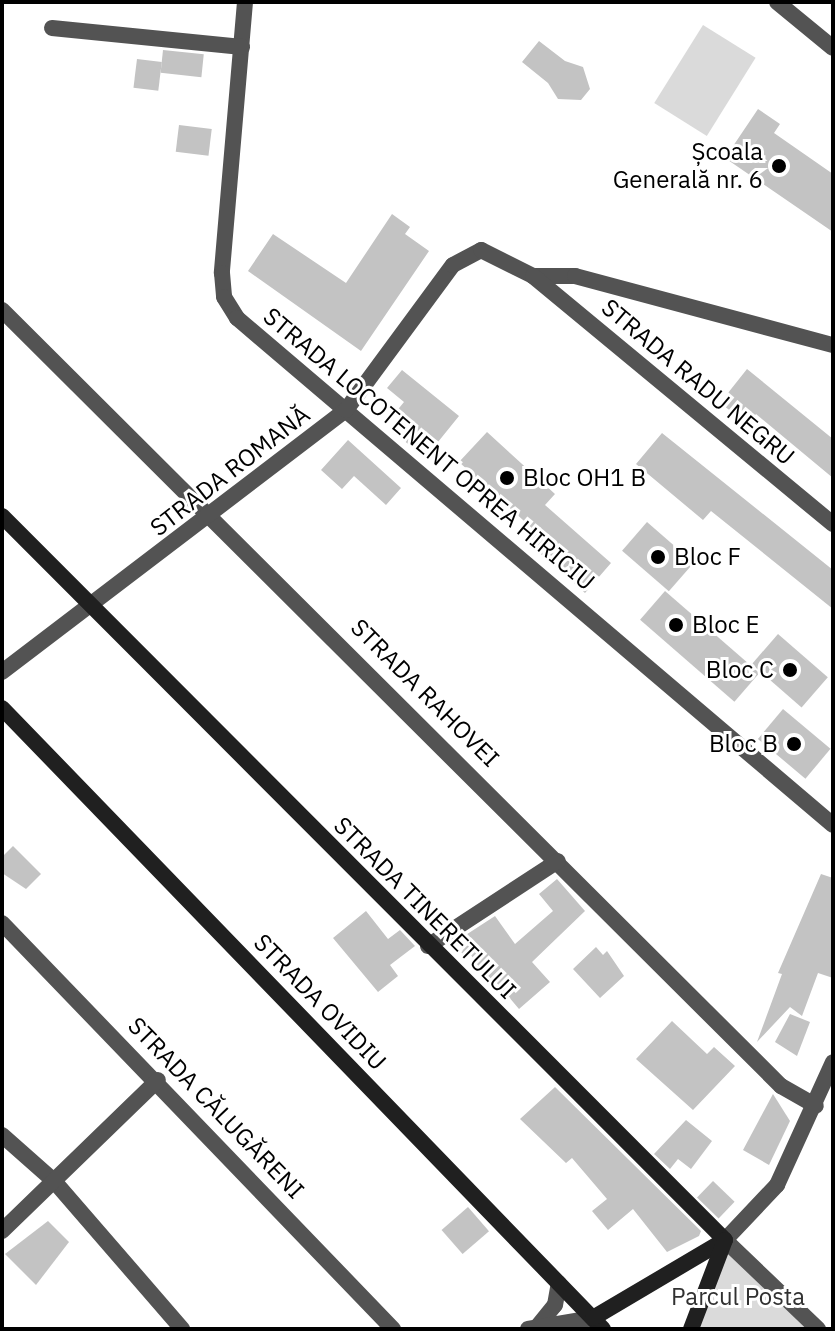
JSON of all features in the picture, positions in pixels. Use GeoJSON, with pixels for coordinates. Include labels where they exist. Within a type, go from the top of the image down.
{"type":"FeatureCollection","features":[{"type":"Feature","properties":{"kind":"main road","name":"STRADA TINERETULUI"},"geometry":{"type":"LineString","coordinates":[[2,516],[428,946],[725,1240]]}},
{"type":"Feature","properties":{"kind":"main road","name":"STRADA OVIDIU"},"geometry":{"type":"LineString","coordinates":[[2,708],[559,1283],[592,1325]]}},
{"type":"Feature","properties":{"kind":"main road"},"geometry":{"type":"LineString","coordinates":[[592,1325],[725,1240]]}},
{"type":"Feature","properties":{"kind":"main road"},"geometry":{"type":"LineString","coordinates":[[691,1329],[725,1240]]}},
{"type":"Feature","properties":{"kind":"street","name":"STRADA LOCOTENENT OPREA HIRICIU"},"geometry":{"type":"LineString","coordinates":[[245,2],[224,297],[237,318],[833,825]]}},
{"type":"Feature","properties":{"kind":"street"},"geometry":{"type":"LineString","coordinates":[[777,2],[833,48]]}},
{"type":"Feature","properties":{"kind":"street"},"geometry":{"type":"LineString","coordinates":[[52,28],[242,47]]}},
{"type":"Feature","properties":{"kind":"street","name":"STRADA ROMANĂ"},"geometry":{"type":"LineString","coordinates":[[2,672],[214,516],[346,410],[465,255],[481,250],[497,254],[533,276]]}},
{"type":"Feature","properties":{"kind":"street"},"geometry":{"type":"LineString","coordinates":[[533,276],[575,276],[833,345]]}},
{"type":"Feature","properties":{"kind":"street","name":"STRADA RADU NEGRU"},"geometry":{"type":"LineString","coordinates":[[533,276],[833,524]]}},
{"type":"Feature","properties":{"kind":"street","name":"STRADA RAHOVEI"},"geometry":{"type":"LineString","coordinates":[[2,310],[214,516],[781,1086],[816,1106]]}},
{"type":"Feature","properties":{"kind":"street"},"geometry":{"type":"LineString","coordinates":[[428,946],[558,861]]}},
{"type":"Feature","properties":{"kind":"street","name":"STRADA CĂLUGĂRENI"},"geometry":{"type":"LineString","coordinates":[[2,923],[158,1080],[393,1329]]}},
{"type":"Feature","properties":{"kind":"street"},"geometry":{"type":"LineString","coordinates":[[725,1240],[777,1185],[816,1106],[833,1062]]}},
{"type":"Feature","properties":{"kind":"street"},"geometry":{"type":"LineString","coordinates":[[2,1231],[158,1080]]}},
{"type":"Feature","properties":{"kind":"street"},"geometry":{"type":"LineString","coordinates":[[2,1135],[54,1181],[182,1329]]}},
{"type":"Feature","properties":{"kind":"street","name":"STRADA TINERETULUI"},"geometry":{"type":"LineString","coordinates":[[725,1240],[818,1329]]}},
{"type":"Feature","properties":{"kind":"street"},"geometry":{"type":"LineString","coordinates":[[532,1328],[555,1305],[559,1283]]}},
{"type":"Feature","properties":{"kind":"street"},"geometry":{"type":"LineString","coordinates":[[532,1328],[592,1325]]}},
{"type":"Feature","properties":{"kind":"green space"},"geometry":{"type":"Polygon","coordinates":[[[703,25],[756,58],[707,136],[654,103],[703,25]]]}},
{"type":"Feature","properties":{"kind":"green space","name":"Parcul Posta"},"geometry":{"type":"Polygon","coordinates":[[[725,1240],[818,1329],[691,1329],[725,1240]]]}},
{"type":"Feature","properties":{"kind":"building"},"geometry":{"type":"Polygon","coordinates":[[[539,41],[565,61],[583,67],[590,89],[581,100],[558,99],[548,83],[522,62],[539,41]]]}},
{"type":"Feature","properties":{"kind":"building"},"geometry":{"type":"Polygon","coordinates":[[[163,50],[204,54],[201,77],[161,73],[163,50]]]}},
{"type":"Feature","properties":{"kind":"building"},"geometry":{"type":"Polygon","coordinates":[[[137,59],[162,62],[158,91],[133,88],[137,59]]]}},
{"type":"Feature","properties":{"kind":"building","name":"Școala Generală nr. 6"},"geometry":{"type":"Polygon","coordinates":[[[758,109],[780,124],[774,133],[833,174],[833,232],[725,158],[758,109]]]}},
{"type":"Feature","properties":{"kind":"building"},"geometry":{"type":"Polygon","coordinates":[[[179,125],[212,129],[208,156],[176,152],[179,125]]]}},
{"type":"Feature","properties":{"kind":"building"},"geometry":{"type":"Polygon","coordinates":[[[392,214],[410,227],[405,234],[429,251],[361,351],[248,271],[273,234],[346,283],[392,214]]]}},
{"type":"Feature","properties":{"kind":"building"},"geometry":{"type":"Polygon","coordinates":[[[747,369],[833,439],[833,478],[756,414],[748,424],[720,403],[747,369]]]}},
{"type":"Feature","properties":{"kind":"building"},"geometry":{"type":"Polygon","coordinates":[[[402,370],[459,416],[425,458],[396,434],[406,422],[395,413],[404,402],[387,388],[402,370]]]}},
{"type":"Feature","properties":{"kind":"building"},"geometry":{"type":"Polygon","coordinates":[[[487,432],[555,494],[545,505],[611,563],[585,593],[525,540],[534,530],[459,462],[487,432]]]}},
{"type":"Feature","properties":{"kind":"building"},"geometry":{"type":"Polygon","coordinates":[[[662,433],[833,570],[833,609],[711,511],[703,520],[636,464],[662,433]]]}},
{"type":"Feature","properties":{"kind":"building"},"geometry":{"type":"Polygon","coordinates":[[[348,440],[401,488],[386,505],[354,476],[342,489],[321,470],[348,440]]]}},
{"type":"Feature","properties":{"kind":"building","name":"Bloc F"},"geometry":{"type":"Polygon","coordinates":[[[647,522],[694,563],[669,591],[622,551],[647,522]]]}},
{"type":"Feature","properties":{"kind":"building"},"geometry":{"type":"Polygon","coordinates":[[[665,591],[759,673],[734,702],[640,620],[665,591]]]}},
{"type":"Feature","properties":{"kind":"building","name":"Bloc C"},"geometry":{"type":"Polygon","coordinates":[[[778,634],[828,677],[802,707],[752,664],[778,634]]]}},
{"type":"Feature","properties":{"kind":"building","name":"Bloc B"},"geometry":{"type":"Polygon","coordinates":[[[783,709],[830,749],[805,779],[758,739],[783,709]]]}},
{"type":"Feature","properties":{"kind":"building"},"geometry":{"type":"Polygon","coordinates":[[[13,846],[41,874],[26,889],[2,873],[2,857],[13,846]]]}},
{"type":"Feature","properties":{"kind":"building"},"geometry":{"type":"Polygon","coordinates":[[[821,874],[833,878],[833,978],[818,973],[802,1016],[790,1007],[757,1042],[782,974],[778,973],[821,874]]]}},
{"type":"Feature","properties":{"kind":"building"},"geometry":{"type":"Polygon","coordinates":[[[557,879],[585,911],[532,962],[550,982],[519,1009],[496,982],[491,985],[471,955],[465,958],[455,942],[495,916],[515,944],[553,911],[539,894],[557,879]]]}},
{"type":"Feature","properties":{"kind":"building"},"geometry":{"type":"Polygon","coordinates":[[[366,911],[388,939],[400,930],[415,946],[390,965],[398,976],[378,992],[333,938],[366,911]]]}},
{"type":"Feature","properties":{"kind":"building"},"geometry":{"type":"Polygon","coordinates":[[[596,947],[603,955],[607,951],[624,976],[600,998],[573,969],[596,947]]]}},
{"type":"Feature","properties":{"kind":"building"},"geometry":{"type":"Polygon","coordinates":[[[790,1014],[810,1022],[797,1056],[775,1042],[790,1014]]]}},
{"type":"Feature","properties":{"kind":"building"},"geometry":{"type":"Polygon","coordinates":[[[672,1021],[707,1054],[714,1047],[735,1066],[693,1110],[636,1059],[672,1021]]]}},
{"type":"Feature","properties":{"kind":"building"},"geometry":{"type":"Polygon","coordinates":[[[555,1087],[701,1231],[699,1236],[667,1252],[633,1209],[608,1230],[592,1211],[607,1199],[572,1158],[566,1163],[520,1119],[555,1087]]]}},
{"type":"Feature","properties":{"kind":"building"},"geometry":{"type":"Polygon","coordinates":[[[773,1094],[790,1121],[769,1165],[743,1150],[773,1094]]]}},
{"type":"Feature","properties":{"kind":"building"},"geometry":{"type":"Polygon","coordinates":[[[686,1120],[712,1141],[691,1169],[678,1159],[670,1169],[654,1154],[686,1120]]]}},
{"type":"Feature","properties":{"kind":"building"},"geometry":{"type":"Polygon","coordinates":[[[713,1181],[735,1202],[719,1218],[697,1198],[713,1181]]]}},
{"type":"Feature","properties":{"kind":"building"},"geometry":{"type":"Polygon","coordinates":[[[468,1207],[489,1231],[463,1254],[442,1230],[468,1207]]]}},
{"type":"Feature","properties":{"kind":"building"},"geometry":{"type":"Polygon","coordinates":[[[48,1221],[69,1242],[36,1285],[5,1254],[48,1221]]]}},
{"type":"Feature","properties":{"kind":"place","name":"Școala Generală nr. 6"},"geometry":{"type":"Point","coordinates":[779,166]}},
{"type":"Feature","properties":{"kind":"place","name":"Bloc OH1 B"},"geometry":{"type":"Point","coordinates":[507,478]}},
{"type":"Feature","properties":{"kind":"place","name":"Bloc F"},"geometry":{"type":"Point","coordinates":[658,557]}},
{"type":"Feature","properties":{"kind":"place","name":"Bloc E"},"geometry":{"type":"Point","coordinates":[676,625]}},
{"type":"Feature","properties":{"kind":"place","name":"Bloc C"},"geometry":{"type":"Point","coordinates":[790,670]}},
{"type":"Feature","properties":{"kind":"place","name":"Bloc B"},"geometry":{"type":"Point","coordinates":[794,744]}}]}
